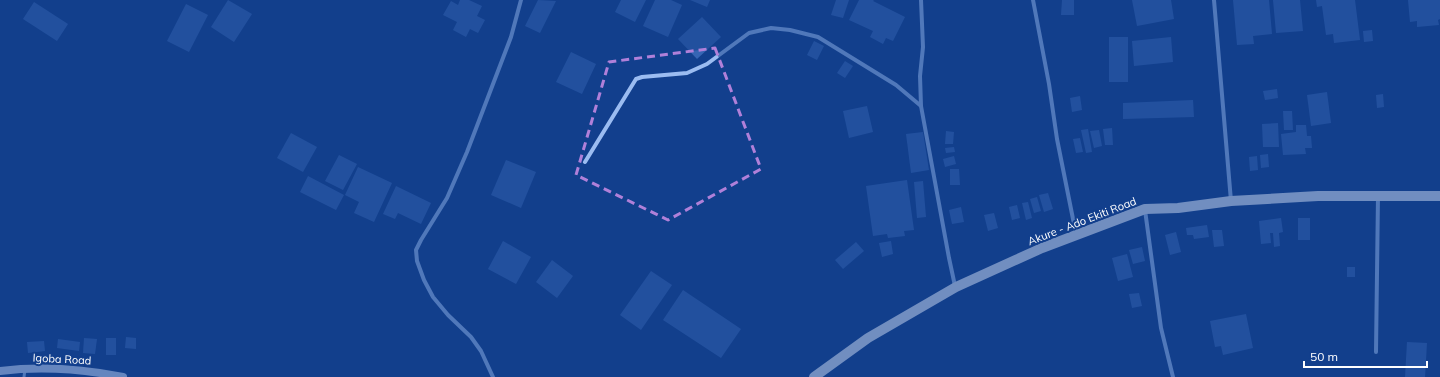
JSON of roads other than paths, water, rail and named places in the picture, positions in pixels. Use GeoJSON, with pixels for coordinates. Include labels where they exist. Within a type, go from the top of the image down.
{"type":"FeatureCollection","features":[{"type":"Feature","properties":{"kind":"main road","name":"Akure - Ado Ekiti Road"},"geometry":{"type":"LineString","coordinates":[[814,377],[868,338],[956,287],[1076,234],[1145,210],[1178,208],[1231,201],[1318,196],[1440,196]]}},
{"type":"Feature","properties":{"kind":"street"},"geometry":{"type":"LineString","coordinates":[[493,377],[481,351],[471,337],[448,315],[433,297],[421,274],[417,261],[416,250],[447,198],[467,152],[512,37],[521,0]]}},
{"type":"Feature","properties":{"kind":"street"},"geometry":{"type":"LineString","coordinates":[[921,0],[923,47],[920,76],[921,106],[948,258],[956,287]]}},
{"type":"Feature","properties":{"kind":"street"},"geometry":{"type":"LineString","coordinates":[[1033,0],[1049,84],[1057,139],[1076,234]]}},
{"type":"Feature","properties":{"kind":"street"},"geometry":{"type":"LineString","coordinates":[[1214,0],[1231,201]]}},
{"type":"Feature","properties":{"kind":"street"},"geometry":{"type":"LineString","coordinates":[[585,162],[636,79],[687,72],[707,64],[749,33],[771,28],[790,30],[818,37],[896,85],[921,106]]}},
{"type":"Feature","properties":{"kind":"street"},"geometry":{"type":"LineString","coordinates":[[1376,352],[1378,196]]}},
{"type":"Feature","properties":{"kind":"street"},"geometry":{"type":"LineString","coordinates":[[1145,210],[1161,328],[1173,377]]}},
{"type":"Feature","properties":{"kind":"street","name":"Igoba Road"},"geometry":{"type":"LineString","coordinates":[[0,371],[26,368],[96,372],[123,377]]}},
{"type":"Feature","properties":{"kind":"lane"},"geometry":{"type":"LineString","coordinates":[[24,377],[26,368]]}}]}
